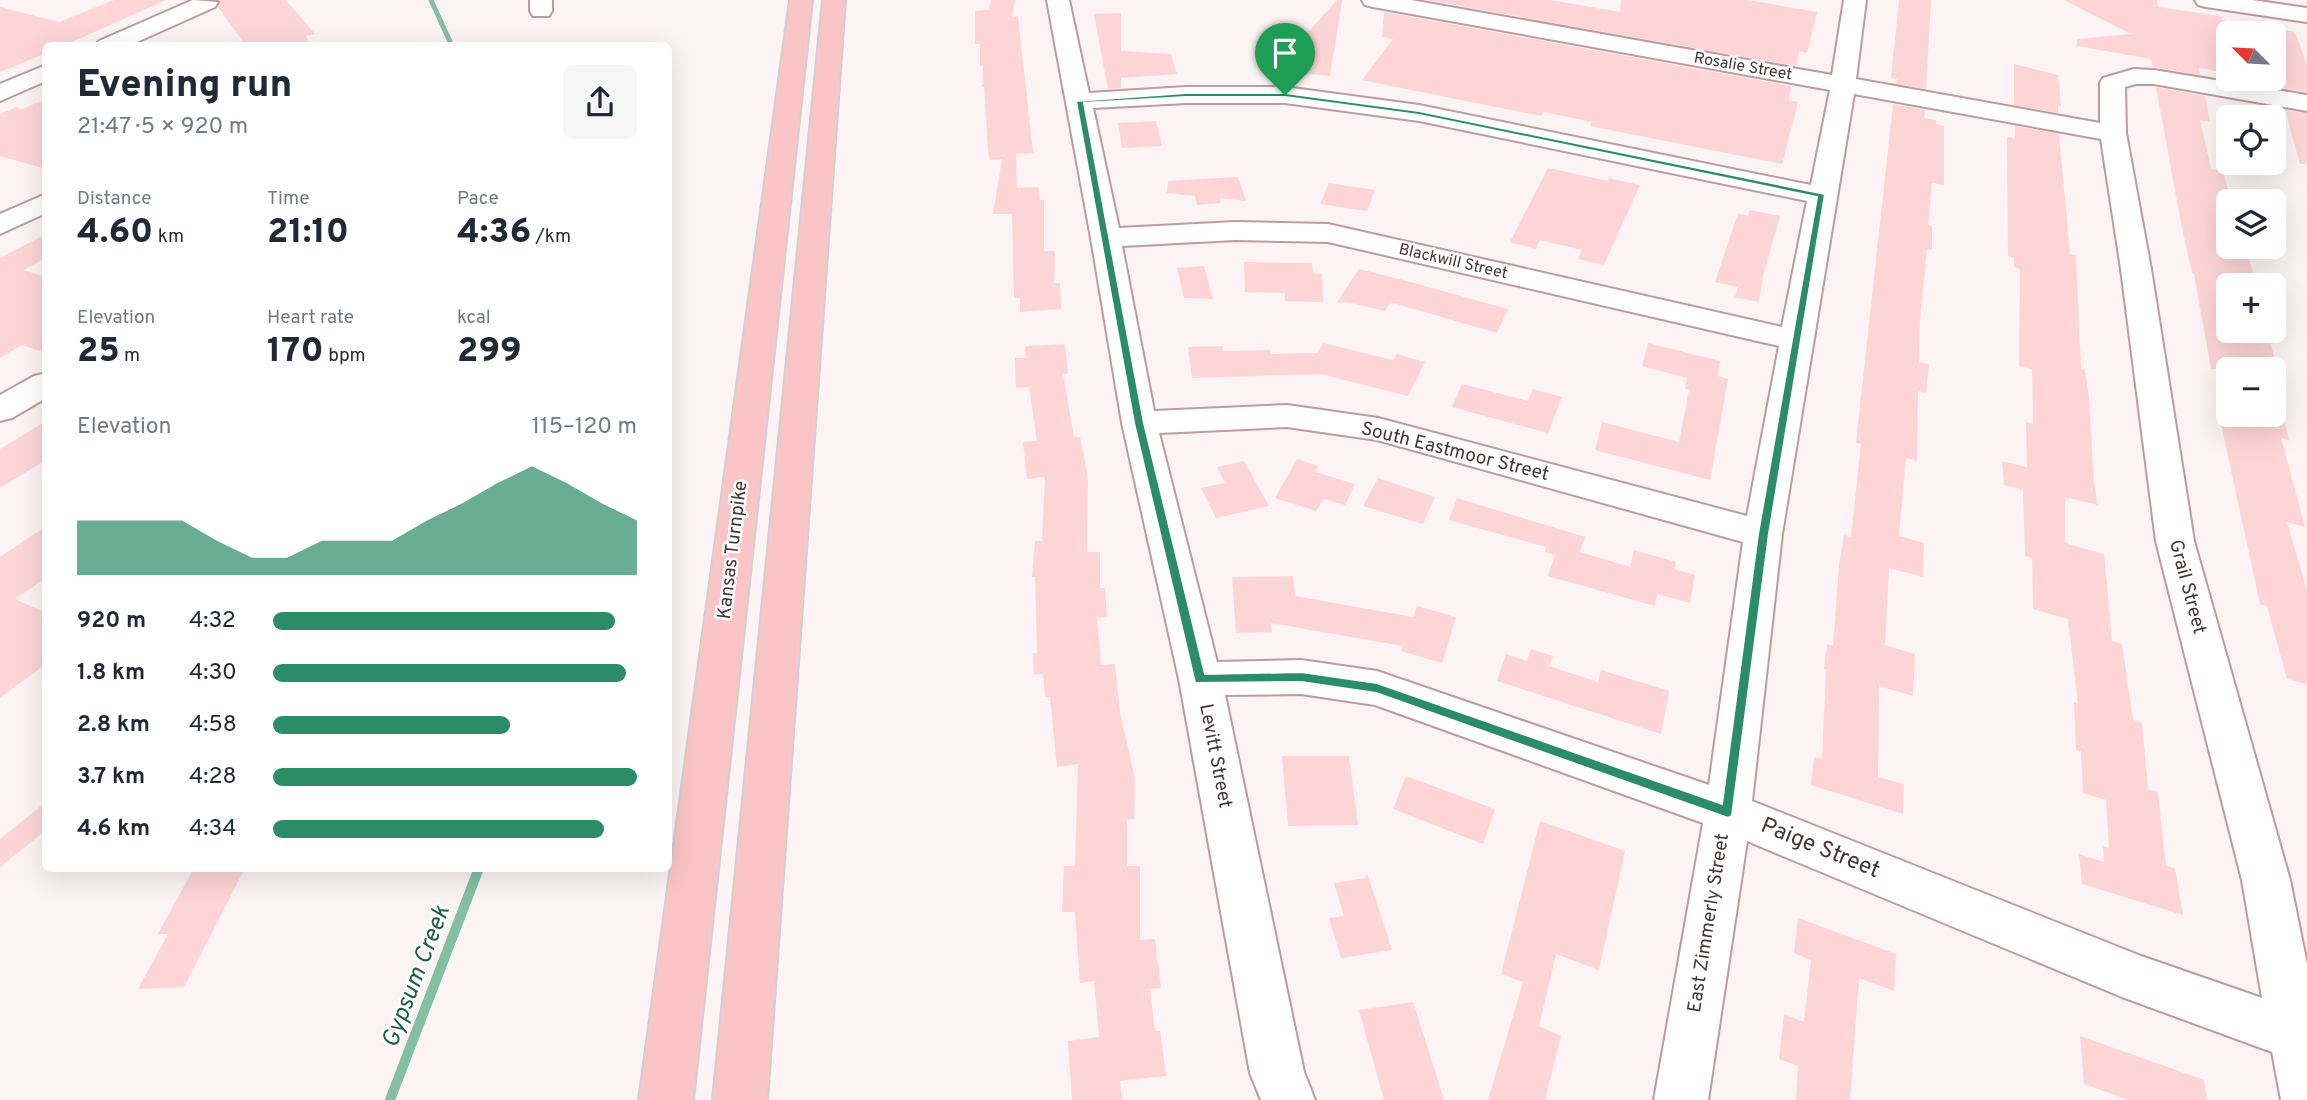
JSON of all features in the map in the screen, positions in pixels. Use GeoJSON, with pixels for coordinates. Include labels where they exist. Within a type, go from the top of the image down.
{"type":"FeatureCollection","features":[{"type":"Feature","properties":{"kind":"highway","name":"Kansas Turnpike"},"geometry":{"type":"LineString","coordinates":[[666,1100],[801,0]]}},
{"type":"Feature","properties":{"kind":"highway"},"geometry":{"type":"LineString","coordinates":[[740,1100],[834,0]]}},
{"type":"Feature","properties":{"kind":"street","name":"Levitt Street"},"geometry":{"type":"LineString","coordinates":[[1058,0],[1106,238],[1139,423],[1200,679],[1277,1073],[1288,1100]]}},
{"type":"Feature","properties":{"kind":"street","name":"Rosalie Street"},"geometry":{"type":"LineString","coordinates":[[1373,0],[2113,133]]}},
{"type":"Feature","properties":{"kind":"street","name":"East Zimmerly Street"},"geometry":{"type":"LineString","coordinates":[[1681,1100],[1728,812],[1763,534],[1843,85],[1855,0]]}},
{"type":"Feature","properties":{"kind":"street"},"geometry":{"type":"LineString","coordinates":[[2206,0],[2307,15]]}},
{"type":"Feature","properties":{"kind":"street"},"geometry":{"type":"LineString","coordinates":[[116,42],[206,2]]}},
{"type":"Feature","properties":{"kind":"street"},"geometry":{"type":"LineString","coordinates":[[142,30],[173,42]]}},
{"type":"Feature","properties":{"kind":"street"},"geometry":{"type":"LineString","coordinates":[[0,93],[42,74]]}},
{"type":"Feature","properties":{"kind":"street","name":"Grail Street"},"geometry":{"type":"LineString","coordinates":[[2307,103],[2154,77],[2126,78],[2112,83],[2113,133],[2136,269],[2156,425],[2175,541],[2266,880],[2301,1037],[2307,1098]]}},
{"type":"Feature","properties":{"kind":"street"},"geometry":{"type":"LineString","coordinates":[[1079,101],[1186,95],[1285,95],[1419,113],[1822,195]]}},
{"type":"Feature","properties":{"kind":"street"},"geometry":{"type":"LineString","coordinates":[[0,225],[42,204]]}},
{"type":"Feature","properties":{"kind":"street","name":"Blackwill Street"},"geometry":{"type":"LineString","coordinates":[[1106,238],[1235,231],[1328,233],[1796,340]]}},
{"type":"Feature","properties":{"kind":"street"},"geometry":{"type":"LineString","coordinates":[[0,410],[42,385]]}},
{"type":"Feature","properties":{"kind":"street","name":"South Eastmoor Street"},"geometry":{"type":"LineString","coordinates":[[1139,423],[1287,416],[1378,429],[1763,534]]}},
{"type":"Feature","properties":{"kind":"street","name":"Paige Street"},"geometry":{"type":"LineString","coordinates":[[1200,679],[1301,677],[1377,688],[1728,812],[2140,980],[2301,1037]]}},
{"type":"Feature","properties":{"kind":"building"},"geometry":{"type":"Polygon","coordinates":[[[114,0],[166,0],[72,42],[42,42],[42,55],[0,72],[0,7],[59,22],[114,0]]]}},
{"type":"Feature","properties":{"kind":"building"},"geometry":{"type":"Polygon","coordinates":[[[220,0],[286,0],[315,34],[306,36],[309,42],[243,42],[218,7],[220,0]]]}},
{"type":"Feature","properties":{"kind":"building"},"geometry":{"type":"Polygon","coordinates":[[[991,0],[1015,0],[1012,17],[1018,16],[1033,153],[1016,154],[1017,188],[1039,187],[1040,200],[1044,200],[1044,251],[1055,251],[1054,283],[1060,283],[1061,309],[1020,312],[1020,298],[1014,298],[1012,214],[993,214],[1002,159],[990,160],[982,87],[983,66],[980,66],[980,44],[975,44],[975,11],[989,10],[991,0]]]}},
{"type":"Feature","properties":{"kind":"building"},"geometry":{"type":"Polygon","coordinates":[[[1337,0],[1342,0],[1330,76],[1273,71],[1337,0]]]}},
{"type":"Feature","properties":{"kind":"building"},"geometry":{"type":"Polygon","coordinates":[[[1426,0],[1550,0],[1620,12],[1621,0],[1748,0],[1817,12],[1807,53],[1799,51],[1796,66],[1426,0]]]}},
{"type":"Feature","properties":{"kind":"building"},"geometry":{"type":"Polygon","coordinates":[[[1899,0],[1931,0],[1926,89],[1896,84],[1897,79],[1891,78],[1899,0]]]}},
{"type":"Feature","properties":{"kind":"building"},"geometry":{"type":"Polygon","coordinates":[[[2064,0],[2157,0],[2158,7],[2221,16],[2222,20],[2228,21],[2216,21],[2216,71],[2199,68],[2200,75],[2153,67],[2151,59],[2077,46],[2077,39],[2131,34],[2064,0]]]}},
{"type":"Feature","properties":{"kind":"building"},"geometry":{"type":"Polygon","coordinates":[[[1384,12],[1791,86],[1789,100],[1798,102],[1782,164],[1590,126],[1592,122],[1544,112],[1541,116],[1362,80],[1393,39],[1382,37],[1384,12]]]}},
{"type":"Feature","properties":{"kind":"building"},"geometry":{"type":"Polygon","coordinates":[[[1121,13],[1121,51],[1171,54],[1177,74],[1121,78],[1121,88],[1108,89],[1094,14],[1121,13]]]}},
{"type":"Feature","properties":{"kind":"building"},"geometry":{"type":"Polygon","coordinates":[[[2286,30],[2295,32],[2307,65],[2307,92],[2286,89],[2286,30]]]}},
{"type":"Feature","properties":{"kind":"building"},"geometry":{"type":"Polygon","coordinates":[[[2014,64],[2058,75],[2061,106],[2058,105],[2058,113],[2014,105],[2014,64]]]}},
{"type":"Feature","properties":{"kind":"building"},"geometry":{"type":"Polygon","coordinates":[[[2156,87],[2205,96],[2210,122],[2200,120],[2211,169],[2216,170],[2216,175],[2224,175],[2228,189],[2216,189],[2216,259],[2249,259],[2253,273],[2216,273],[2216,343],[2271,343],[2274,357],[2216,357],[2216,369],[2211,369],[2194,274],[2182,228],[2156,87]]]}},
{"type":"Feature","properties":{"kind":"building"},"geometry":{"type":"Polygon","coordinates":[[[42,101],[42,168],[0,156],[0,114],[16,107],[22,109],[42,101]]]}},
{"type":"Feature","properties":{"kind":"building"},"geometry":{"type":"Polygon","coordinates":[[[1893,104],[1925,110],[1924,118],[1936,120],[1936,124],[1944,126],[1944,185],[1932,183],[1928,225],[1932,226],[1932,250],[1927,249],[1920,320],[1919,362],[1929,364],[1926,393],[1918,391],[1917,461],[1906,458],[1899,536],[1924,543],[1923,577],[1889,568],[1885,645],[1915,654],[1913,696],[1879,686],[1878,777],[1904,784],[1903,814],[1811,785],[1814,757],[1822,759],[1824,669],[1827,644],[1833,646],[1844,535],[1851,537],[1861,444],[1856,443],[1893,104]]]}},
{"type":"Feature","properties":{"kind":"building"},"geometry":{"type":"Polygon","coordinates":[[[2286,110],[2307,113],[2307,164],[2300,164],[2286,110]]]}},
{"type":"Feature","properties":{"kind":"building"},"geometry":{"type":"Polygon","coordinates":[[[1156,121],[1162,146],[1122,148],[1118,123],[1156,121]]]}},
{"type":"Feature","properties":{"kind":"building"},"geometry":{"type":"Polygon","coordinates":[[[2015,126],[2059,134],[2070,254],[2076,255],[2081,369],[2085,370],[2089,399],[2094,483],[2098,505],[2065,497],[2065,543],[2104,554],[2112,641],[2122,644],[2133,720],[2142,723],[2148,789],[2158,792],[2166,866],[2175,868],[2183,915],[2082,884],[2079,854],[2104,862],[2103,846],[2109,848],[2106,800],[2083,793],[2081,751],[2076,750],[2074,702],[2078,704],[2068,619],[2033,609],[2032,558],[2025,556],[2023,490],[2004,485],[2002,461],[2027,467],[2026,422],[2033,424],[2032,369],[2019,366],[2020,269],[2014,267],[2014,258],[2008,256],[2007,137],[2015,138],[2015,126]]]}},
{"type":"Feature","properties":{"kind":"building"},"geometry":{"type":"Polygon","coordinates":[[[1548,168],[1640,185],[1604,265],[1578,259],[1582,250],[1540,240],[1536,249],[1512,243],[1511,240],[1548,168]]]}},
{"type":"Feature","properties":{"kind":"building"},"geometry":{"type":"Polygon","coordinates":[[[1238,177],[1246,201],[1219,198],[1221,203],[1197,205],[1195,196],[1167,193],[1168,181],[1238,177]]]}},
{"type":"Feature","properties":{"kind":"building"},"geometry":{"type":"Polygon","coordinates":[[[1329,183],[1375,190],[1367,211],[1320,204],[1329,183]]]}},
{"type":"Feature","properties":{"kind":"building"},"geometry":{"type":"Polygon","coordinates":[[[1750,210],[1780,216],[1763,276],[1759,302],[1735,297],[1738,287],[1715,282],[1738,213],[1748,216],[1750,210]]]}},
{"type":"Feature","properties":{"kind":"building"},"geometry":{"type":"Polygon","coordinates":[[[42,236],[42,260],[23,270],[42,276],[42,352],[22,345],[0,358],[0,258],[42,236]]]}},
{"type":"Feature","properties":{"kind":"building"},"geometry":{"type":"Polygon","coordinates":[[[1244,262],[1312,263],[1313,273],[1322,274],[1323,302],[1285,301],[1285,293],[1245,292],[1244,262]]]}},
{"type":"Feature","properties":{"kind":"building"},"geometry":{"type":"Polygon","coordinates":[[[1204,266],[1213,299],[1184,298],[1177,268],[1204,266]]]}},
{"type":"Feature","properties":{"kind":"building"},"geometry":{"type":"Polygon","coordinates":[[[1359,269],[1508,309],[1497,333],[1390,302],[1385,311],[1337,302],[1359,269]]]}},
{"type":"Feature","properties":{"kind":"building"},"geometry":{"type":"Polygon","coordinates":[[[1323,343],[1393,360],[1397,354],[1425,362],[1408,396],[1321,374],[1192,378],[1188,347],[1222,346],[1223,351],[1270,350],[1271,354],[1318,353],[1323,343]]]}},
{"type":"Feature","properties":{"kind":"building"},"geometry":{"type":"Polygon","coordinates":[[[1648,343],[1720,361],[1718,376],[1728,379],[1710,480],[1595,450],[1602,422],[1679,442],[1689,390],[1685,389],[1687,378],[1642,366],[1648,343]]]}},
{"type":"Feature","properties":{"kind":"building"},"geometry":{"type":"Polygon","coordinates":[[[1065,344],[1068,374],[1063,374],[1074,437],[1080,437],[1088,479],[1087,552],[1100,552],[1100,588],[1105,588],[1107,617],[1097,618],[1101,665],[1115,664],[1120,712],[1135,779],[1134,819],[1127,819],[1127,866],[1140,866],[1140,940],[1155,939],[1161,988],[1150,989],[1155,1031],[1160,1031],[1166,1076],[1120,1081],[1122,1100],[1072,1100],[1068,1041],[1099,1037],[1094,981],[1080,983],[1075,912],[1062,912],[1064,866],[1075,866],[1078,764],[1057,767],[1050,697],[1045,697],[1043,674],[1034,675],[1033,653],[1037,653],[1035,577],[1032,577],[1035,541],[1042,541],[1045,477],[1027,479],[1023,442],[1037,441],[1029,387],[1016,388],[1015,358],[1026,358],[1025,346],[1065,344]]]}},
{"type":"Feature","properties":{"kind":"building"},"geometry":{"type":"Polygon","coordinates":[[[1462,384],[1528,401],[1533,389],[1562,397],[1548,433],[1452,407],[1462,384]]]}},
{"type":"Feature","properties":{"kind":"building"},"geometry":{"type":"Polygon","coordinates":[[[42,423],[42,462],[0,488],[0,449],[42,423]]]}},
{"type":"Feature","properties":{"kind":"building"},"geometry":{"type":"Polygon","coordinates":[[[2222,427],[2286,427],[2289,440],[2281,438],[2305,527],[2287,522],[2307,591],[2307,684],[2287,679],[2267,606],[2260,604],[2222,427]]]}},
{"type":"Feature","properties":{"kind":"building"},"geometry":{"type":"Polygon","coordinates":[[[1297,459],[1318,466],[1315,472],[1355,484],[1345,505],[1324,499],[1316,511],[1275,498],[1297,459]]]}},
{"type":"Feature","properties":{"kind":"building"},"geometry":{"type":"Polygon","coordinates":[[[1244,461],[1269,506],[1216,518],[1201,488],[1225,483],[1217,467],[1244,461]]]}},
{"type":"Feature","properties":{"kind":"building"},"geometry":{"type":"Polygon","coordinates":[[[1378,478],[1435,497],[1423,524],[1363,506],[1378,478]]]}},
{"type":"Feature","properties":{"kind":"building"},"geometry":{"type":"Polygon","coordinates":[[[1457,498],[1585,537],[1580,552],[1630,567],[1634,550],[1676,562],[1674,569],[1695,575],[1690,603],[1657,594],[1655,606],[1548,576],[1555,555],[1545,552],[1546,547],[1449,520],[1457,498]]]}},
{"type":"Feature","properties":{"kind":"building"},"geometry":{"type":"Polygon","coordinates":[[[42,529],[42,581],[15,599],[42,611],[42,667],[0,698],[0,557],[42,529]]]}},
{"type":"Feature","properties":{"kind":"building"},"geometry":{"type":"Polygon","coordinates":[[[1293,576],[1295,596],[1413,617],[1417,606],[1456,617],[1442,663],[1401,651],[1403,646],[1271,623],[1272,632],[1236,633],[1232,577],[1293,576]]]}},
{"type":"Feature","properties":{"kind":"building"},"geometry":{"type":"Polygon","coordinates":[[[1531,649],[1553,656],[1549,666],[1598,682],[1601,670],[1669,691],[1661,734],[1497,681],[1506,654],[1527,661],[1531,649]]]}},
{"type":"Feature","properties":{"kind":"building"},"geometry":{"type":"Polygon","coordinates":[[[1282,756],[1349,756],[1358,825],[1288,826],[1282,756]]]}},
{"type":"Feature","properties":{"kind":"building"},"geometry":{"type":"Polygon","coordinates":[[[1406,776],[1495,809],[1483,844],[1393,809],[1406,776]]]}},
{"type":"Feature","properties":{"kind":"building"},"geometry":{"type":"Polygon","coordinates":[[[42,805],[42,833],[0,867],[0,839],[42,805]]]}},
{"type":"Feature","properties":{"kind":"building"},"geometry":{"type":"Polygon","coordinates":[[[1540,821],[1625,851],[1599,970],[1556,954],[1539,1026],[1561,1036],[1545,1100],[1488,1100],[1523,982],[1501,974],[1540,821]]]}},
{"type":"Feature","properties":{"kind":"building"},"geometry":{"type":"Polygon","coordinates":[[[192,872],[243,872],[184,987],[138,989],[168,934],[158,934],[192,872]]]}},
{"type":"Feature","properties":{"kind":"building"},"geometry":{"type":"Polygon","coordinates":[[[1367,873],[1392,950],[1341,958],[1329,918],[1344,916],[1334,883],[1365,878],[1367,873]]]}},
{"type":"Feature","properties":{"kind":"building"},"geometry":{"type":"Polygon","coordinates":[[[1798,918],[1896,954],[1894,991],[1859,978],[1850,1100],[1796,1100],[1798,1066],[1779,1059],[1784,1014],[1804,1022],[1811,960],[1794,953],[1798,918]]]}},
{"type":"Feature","properties":{"kind":"building"},"geometry":{"type":"Polygon","coordinates":[[[1413,1002],[1444,1100],[1384,1100],[1359,1010],[1413,1002]]]}},
{"type":"Feature","properties":{"kind":"building"},"geometry":{"type":"Polygon","coordinates":[[[2080,1036],[2204,1080],[2207,1100],[2129,1100],[2084,1084],[2080,1036]]]}},
{"type":"Feature","properties":{"kind":"waterway","name":"Gypsum Creek"},"geometry":{"type":"LineString","coordinates":[[431,0],[450,42]]}},
{"type":"Feature","properties":{"kind":"waterway","name":"Gypsum Creek"},"geometry":{"type":"LineString","coordinates":[[390,1100],[477,872]]}},
{"type":"Feature","properties":{"kind":"route"},"geometry":{"type":"LineString","coordinates":[[1186,95],[1285,95],[1419,113],[1822,195],[1763,534],[1728,812],[1377,688],[1301,677],[1200,679],[1139,423],[1079,101],[1186,95]]}}]}
